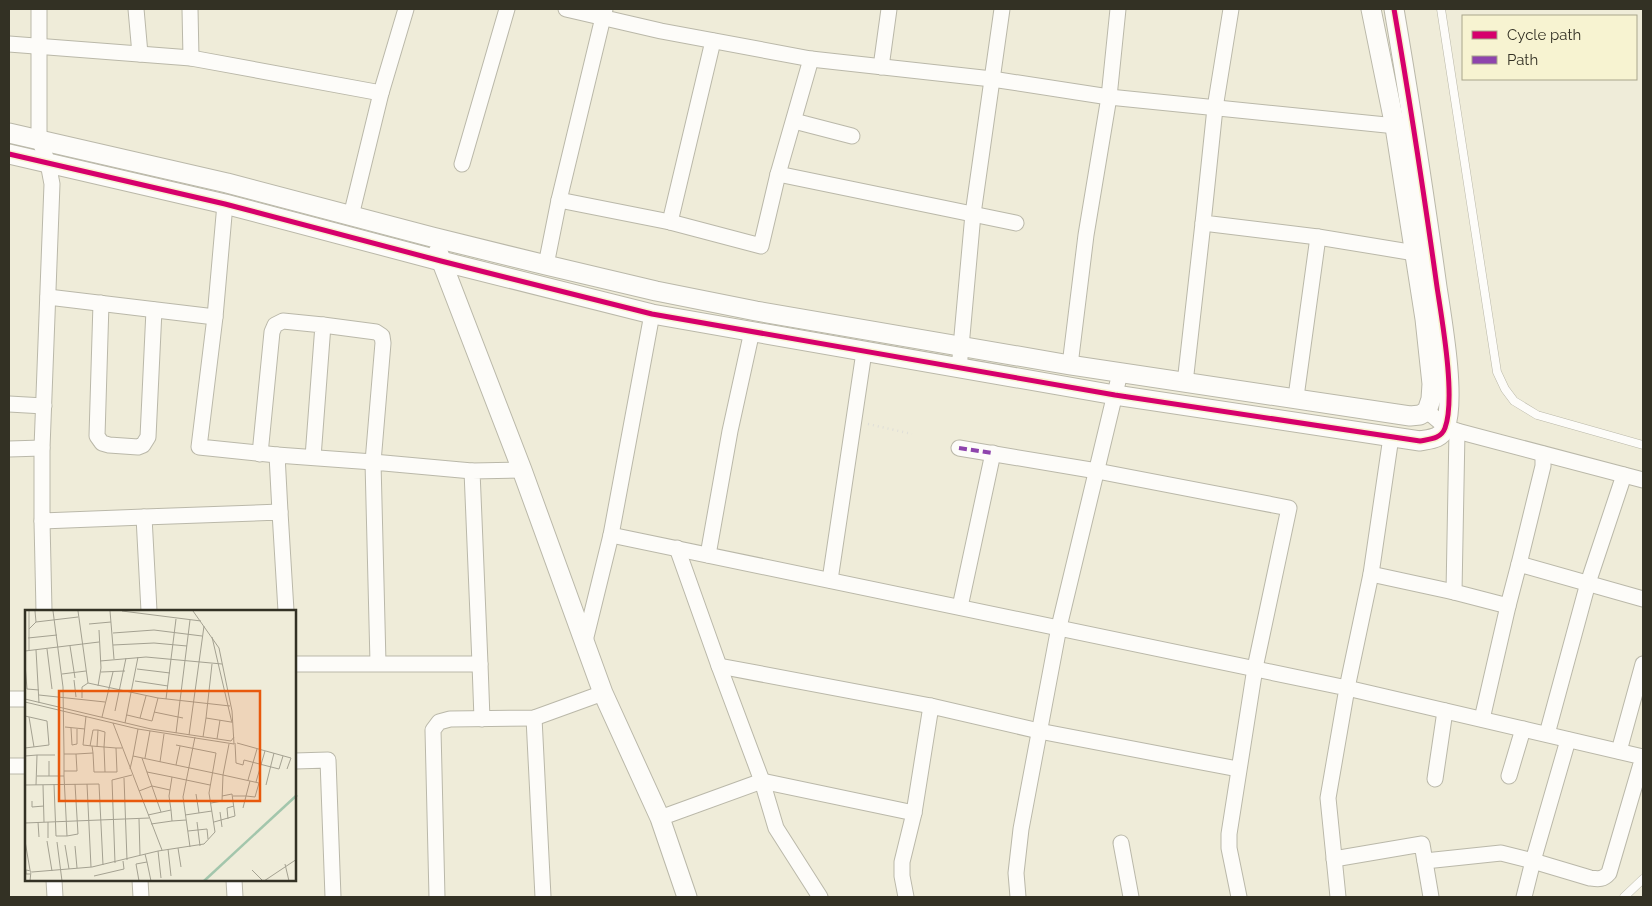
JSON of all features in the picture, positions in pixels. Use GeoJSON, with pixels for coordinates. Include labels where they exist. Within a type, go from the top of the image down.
{"type":"FeatureCollection","features":[{"type":"Feature","properties":{"kind":"street"},"geometry":{"type":"LineString","coordinates":[[39,9],[39,139],[48,163],[52,184],[42,448],[44,610]]}},
{"type":"Feature","properties":{"kind":"street"},"geometry":{"type":"LineString","coordinates":[[136,9],[140,54]]}},
{"type":"Feature","properties":{"kind":"street"},"geometry":{"type":"LineString","coordinates":[[190,9],[191,58]]}},
{"type":"Feature","properties":{"kind":"street"},"geometry":{"type":"LineString","coordinates":[[351,216],[381,93],[406,9]]}},
{"type":"Feature","properties":{"kind":"street"},"geometry":{"type":"LineString","coordinates":[[462,164],[507,9]]}},
{"type":"Feature","properties":{"kind":"street"},"geometry":{"type":"LineString","coordinates":[[566,9],[604,13],[713,41],[811,60],[992,79],[1109,97],[1395,127],[1414,127]]}},
{"type":"Feature","properties":{"kind":"street"},"geometry":{"type":"LineString","coordinates":[[880,67],[889,9]]}},
{"type":"Feature","properties":{"kind":"street"},"geometry":{"type":"LineString","coordinates":[[959,368],[973,214],[1002,9]]}},
{"type":"Feature","properties":{"kind":"street"},"geometry":{"type":"LineString","coordinates":[[1070,365],[1086,235],[1109,97],[1118,9]]}},
{"type":"Feature","properties":{"kind":"street"},"geometry":{"type":"LineString","coordinates":[[1185,383],[1216,108],[1231,9]]}},
{"type":"Feature","properties":{"kind":"street"},"geometry":{"type":"LineString","coordinates":[[9,133],[227,183],[432,237],[656,291],[756,311],[1070,365],[1185,383],[1296,397],[1410,416],[1427,411],[1431,398],[1432,384],[1425,319],[1395,127],[1371,9]]}},
{"type":"Feature","properties":{"kind":"street"},"geometry":{"type":"LineString","coordinates":[[1394,9],[1414,127],[1443,323],[1451,429],[1454,592]]}},
{"type":"Feature","properties":{"kind":"street"},"geometry":{"type":"LineString","coordinates":[[546,265],[559,200],[604,13]]}},
{"type":"Feature","properties":{"kind":"street"},"geometry":{"type":"LineString","coordinates":[[670,222],[713,41]]}},
{"type":"Feature","properties":{"kind":"street"},"geometry":{"type":"LineString","coordinates":[[9,44],[191,58],[381,93]]}},
{"type":"Feature","properties":{"kind":"street"},"geometry":{"type":"LineString","coordinates":[[559,200],[670,222],[761,246],[778,174],[811,60]]}},
{"type":"Feature","properties":{"kind":"street"},"geometry":{"type":"LineString","coordinates":[[794,121],[852,136]]}},
{"type":"Feature","properties":{"kind":"street"},"geometry":{"type":"LineString","coordinates":[[9,154],[225,204],[652,314],[1115,395],[1391,437],[1420,441],[1436,438],[1451,429]]}},
{"type":"Feature","properties":{"kind":"street"},"geometry":{"type":"LineString","coordinates":[[778,174],[1016,223]]}},
{"type":"Feature","properties":{"kind":"street"},"geometry":{"type":"LineString","coordinates":[[225,204],[215,317],[199,447],[260,454],[472,471],[522,470]]}},
{"type":"Feature","properties":{"kind":"street"},"geometry":{"type":"LineString","coordinates":[[1203,224],[1318,238],[1415,253]]}},
{"type":"Feature","properties":{"kind":"street"},"geometry":{"type":"LineString","coordinates":[[432,237],[522,470],[603,693],[660,818],[687,897]]}},
{"type":"Feature","properties":{"kind":"street"},"geometry":{"type":"LineString","coordinates":[[1296,397],[1318,238]]}},
{"type":"Feature","properties":{"kind":"street"},"geometry":{"type":"LineString","coordinates":[[48,297],[215,317]]}},
{"type":"Feature","properties":{"kind":"street"},"geometry":{"type":"LineString","coordinates":[[101,303],[97,436],[102,442],[109,445],[138,448],[143,445],[148,437],[154,310]]}},
{"type":"Feature","properties":{"kind":"street"},"geometry":{"type":"LineString","coordinates":[[585,641],[612,535],[652,314]]}},
{"type":"Feature","properties":{"kind":"street"},"geometry":{"type":"LineString","coordinates":[[260,454],[272,332],[275,324],[283,321],[323,325],[376,332],[382,336],[373,462],[378,663]]}},
{"type":"Feature","properties":{"kind":"street"},"geometry":{"type":"LineString","coordinates":[[313,457],[323,325]]}},
{"type":"Feature","properties":{"kind":"street"},"geometry":{"type":"LineString","coordinates":[[708,555],[730,431],[752,331]]}},
{"type":"Feature","properties":{"kind":"street"},"geometry":{"type":"LineString","coordinates":[[830,580],[864,352]]}},
{"type":"Feature","properties":{"kind":"street"},"geometry":{"type":"LineString","coordinates":[[1018,897],[1016,873],[1021,829],[1059,628],[1120,373]]}},
{"type":"Feature","properties":{"kind":"street"},"geometry":{"type":"LineString","coordinates":[[9,404],[44,406]]}},
{"type":"Feature","properties":{"kind":"street"},"geometry":{"type":"LineString","coordinates":[[1427,411],[1451,429],[1643,480]]}},
{"type":"Feature","properties":{"kind":"street"},"geometry":{"type":"LineString","coordinates":[[1338,897],[1328,798],[1371,574],[1391,437]]}},
{"type":"Feature","properties":{"kind":"street"},"geometry":{"type":"LineString","coordinates":[[9,449],[42,448]]}},
{"type":"Feature","properties":{"kind":"street"},"geometry":{"type":"LineString","coordinates":[[959,448],[1097,471],[1289,508],[1255,668],[1229,834],[1229,848],[1239,897]]}},
{"type":"Feature","properties":{"kind":"street"},"geometry":{"type":"LineString","coordinates":[[960,607],[993,453]]}},
{"type":"Feature","properties":{"kind":"street"},"geometry":{"type":"LineString","coordinates":[[1482,719],[1543,466],[1543,454]]}},
{"type":"Feature","properties":{"kind":"street"},"geometry":{"type":"LineString","coordinates":[[277,455],[286,610]]}},
{"type":"Feature","properties":{"kind":"street"},"geometry":{"type":"LineString","coordinates":[[472,471],[482,719]]}},
{"type":"Feature","properties":{"kind":"street"},"geometry":{"type":"LineString","coordinates":[[1547,734],[1588,584],[1624,475]]}},
{"type":"Feature","properties":{"kind":"street"},"geometry":{"type":"LineString","coordinates":[[42,521],[280,512]]}},
{"type":"Feature","properties":{"kind":"street"},"geometry":{"type":"LineString","coordinates":[[144,517],[148,610]]}},
{"type":"Feature","properties":{"kind":"street"},"geometry":{"type":"LineString","coordinates":[[612,535],[1348,688],[1643,757],[1609,873],[1605,878],[1590,878],[1500,853],[1425,861]]}},
{"type":"Feature","properties":{"kind":"street"},"geometry":{"type":"LineString","coordinates":[[677,548],[718,666],[762,781],[776,828],[820,897]]}},
{"type":"Feature","properties":{"kind":"street"},"geometry":{"type":"LineString","coordinates":[[1519,564],[1643,599]]}},
{"type":"Feature","properties":{"kind":"street"},"geometry":{"type":"LineString","coordinates":[[1371,574],[1508,606]]}},
{"type":"Feature","properties":{"kind":"street"},"geometry":{"type":"LineString","coordinates":[[296,664],[480,664]]}},
{"type":"Feature","properties":{"kind":"street"},"geometry":{"type":"LineString","coordinates":[[1619,751],[1643,664]]}},
{"type":"Feature","properties":{"kind":"street"},"geometry":{"type":"LineString","coordinates":[[718,666],[931,706],[1039,732],[1238,769]]}},
{"type":"Feature","properties":{"kind":"street"},"geometry":{"type":"LineString","coordinates":[[437,897],[434,730],[438,722],[450,719],[534,718],[603,693]]}},
{"type":"Feature","properties":{"kind":"street"},"geometry":{"type":"LineString","coordinates":[[9,699],[25,699]]}},
{"type":"Feature","properties":{"kind":"street"},"geometry":{"type":"LineString","coordinates":[[906,897],[902,876],[902,862],[914,813],[931,706]]}},
{"type":"Feature","properties":{"kind":"street"},"geometry":{"type":"LineString","coordinates":[[1435,779],[1445,710]]}},
{"type":"Feature","properties":{"kind":"street"},"geometry":{"type":"LineString","coordinates":[[534,718],[543,897]]}},
{"type":"Feature","properties":{"kind":"street"},"geometry":{"type":"LineString","coordinates":[[1509,776],[1523,729]]}},
{"type":"Feature","properties":{"kind":"street"},"geometry":{"type":"LineString","coordinates":[[1524,897],[1532,861],[1568,740]]}},
{"type":"Feature","properties":{"kind":"street"},"geometry":{"type":"LineString","coordinates":[[296,761],[328,760],[333,897]]}},
{"type":"Feature","properties":{"kind":"street"},"geometry":{"type":"LineString","coordinates":[[9,766],[25,766]]}},
{"type":"Feature","properties":{"kind":"street"},"geometry":{"type":"LineString","coordinates":[[660,818],[762,781],[914,813]]}},
{"type":"Feature","properties":{"kind":"street"},"geometry":{"type":"LineString","coordinates":[[1121,843],[1131,897]]}},
{"type":"Feature","properties":{"kind":"street"},"geometry":{"type":"LineString","coordinates":[[1334,859],[1422,844],[1431,897]]}},
{"type":"Feature","properties":{"kind":"street"},"geometry":{"type":"LineString","coordinates":[[54,881],[55,897]]}},
{"type":"Feature","properties":{"kind":"street"},"geometry":{"type":"LineString","coordinates":[[140,881],[141,897]]}},
{"type":"Feature","properties":{"kind":"street"},"geometry":{"type":"LineString","coordinates":[[234,881],[235,897]]}},
{"type":"Feature","properties":{"kind":"lane"},"geometry":{"type":"LineString","coordinates":[[1442,9],[1497,372],[1514,402],[1537,415],[1643,445]]}},
{"type":"Feature","properties":{"kind":"lane"},"geometry":{"type":"LineString","coordinates":[[1624,897],[1643,878]]}},
{"type":"Feature","properties":{"kind":"path"},"geometry":{"type":"LineString","coordinates":[[855,421],[912,434]]}},
{"type":"Feature","properties":{"kind":"marked path"},"geometry":{"type":"LineString","coordinates":[[959,448],[993,453]]}},
{"type":"Feature","properties":{"kind":"cycle path"},"geometry":{"type":"LineString","coordinates":[[9,154],[225,204],[652,314],[1115,395],[1420,441],[1438,436],[1445,428],[1448,415],[1449,379],[1445,338],[1394,9]]}}]}
